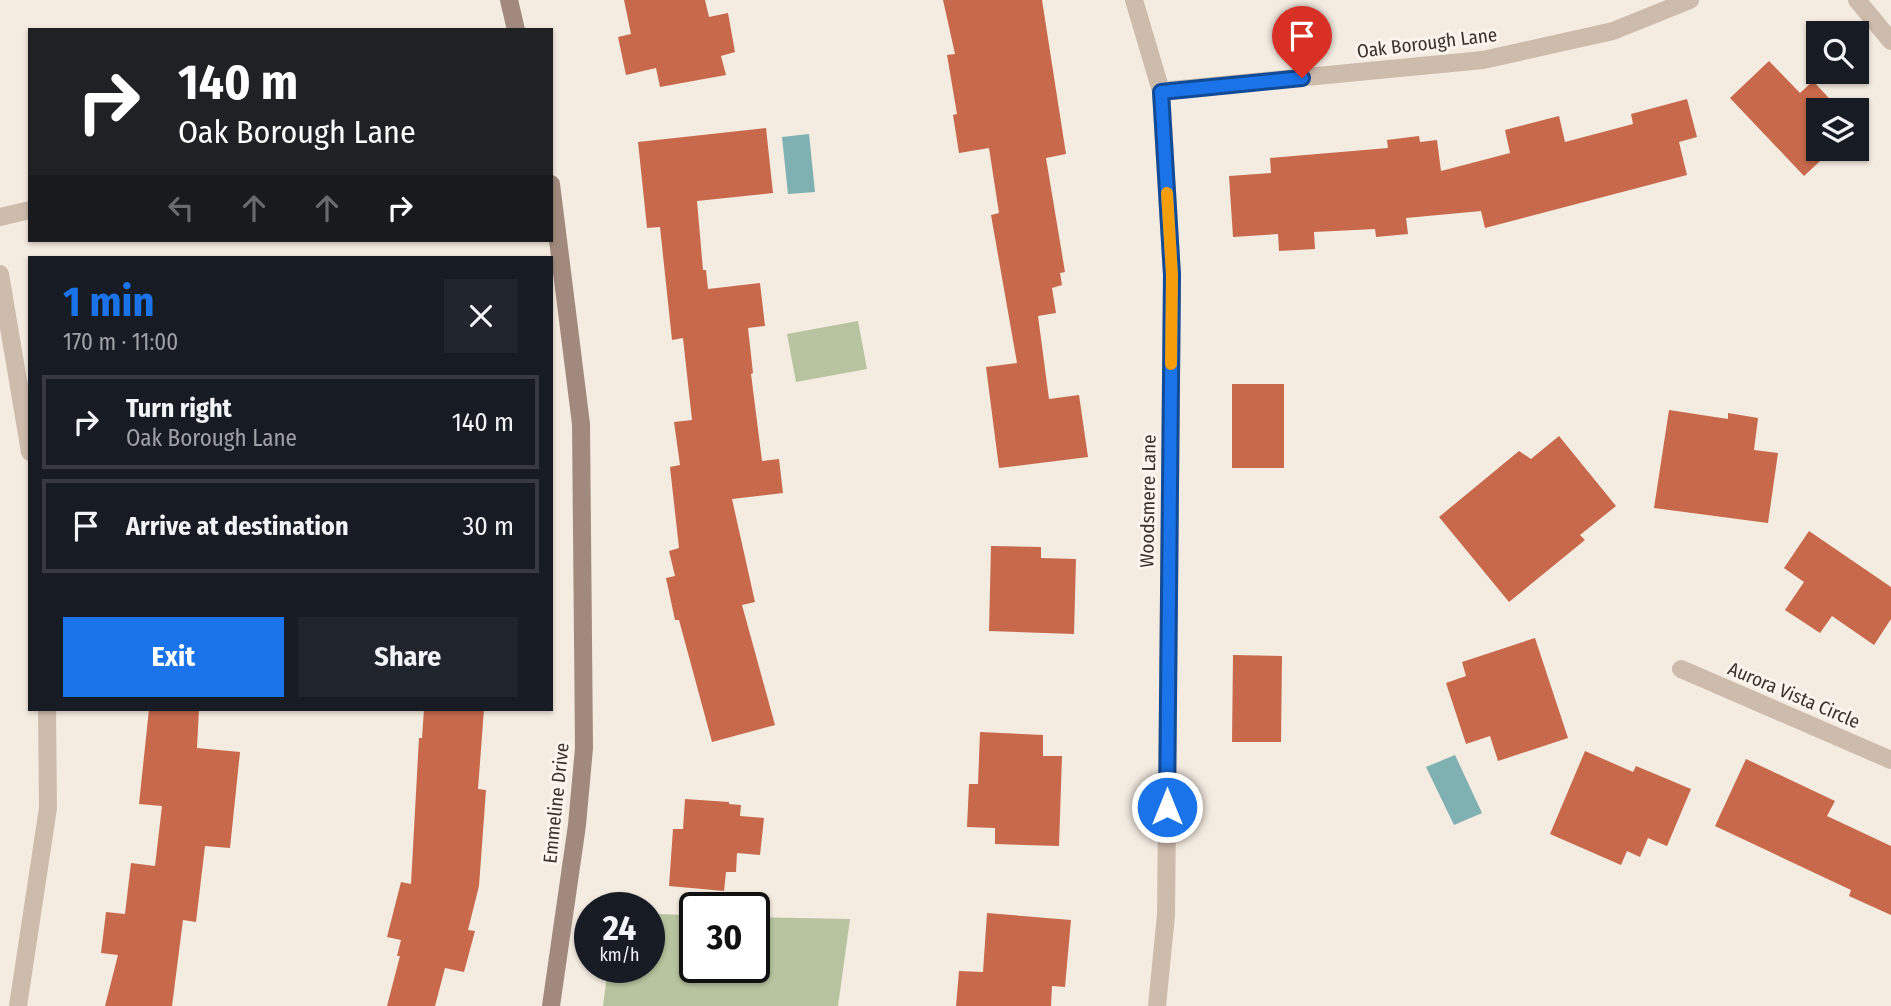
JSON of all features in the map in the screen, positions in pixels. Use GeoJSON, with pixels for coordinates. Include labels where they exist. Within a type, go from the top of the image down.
{"type":"FeatureCollection","features":[{"type":"Feature","properties":{"kind":"street"},"geometry":{"type":"LineString","coordinates":[[509,0],[516,28]]}},
{"type":"Feature","properties":{"kind":"street","name":"Woodsmere Lane"},"geometry":{"type":"LineString","coordinates":[[1134,0],[1161,92],[1172,275],[1166,915],[1157,1006]]}},
{"type":"Feature","properties":{"kind":"street","name":"Oak Borough Lane"},"geometry":{"type":"LineString","coordinates":[[1161,92],[1483,60],[1613,31],[1690,0]]}},
{"type":"Feature","properties":{"kind":"street"},"geometry":{"type":"LineString","coordinates":[[1857,0],[1891,41]]}},
{"type":"Feature","properties":{"kind":"street","name":"Emmeline Drive"},"geometry":{"type":"LineString","coordinates":[[551,1006],[577,825],[584,748],[581,424],[553,200]]}},
{"type":"Feature","properties":{"kind":"street"},"geometry":{"type":"LineString","coordinates":[[0,217],[28,210]]}},
{"type":"Feature","properties":{"kind":"street"},"geometry":{"type":"LineString","coordinates":[[0,274],[28,440]]}},
{"type":"Feature","properties":{"kind":"street","name":"Aurora Vista Circle"},"geometry":{"type":"LineString","coordinates":[[1681,670],[1891,760]]}},
{"type":"Feature","properties":{"kind":"street"},"geometry":{"type":"LineString","coordinates":[[18,1006],[48,808],[47,711]]}},
{"type":"Feature","properties":{"kind":"green space"},"geometry":{"type":"Polygon","coordinates":[[[858,321],[867,369],[796,382],[787,334],[858,321]]]}},
{"type":"Feature","properties":{"kind":"green space"},"geometry":{"type":"Polygon","coordinates":[[[665,914],[679,915],[679,983],[770,983],[770,917],[850,919],[838,1006],[603,1006],[606,983],[665,983],[665,914]]]}},
{"type":"Feature","properties":{"kind":"water"},"geometry":{"type":"Polygon","coordinates":[[[809,134],[815,192],[788,194],[782,137],[809,134]]]}},
{"type":"Feature","properties":{"kind":"water"},"geometry":{"type":"Polygon","coordinates":[[[1455,755],[1482,813],[1454,825],[1426,767],[1455,755]]]}},
{"type":"Feature","properties":{"kind":"building"},"geometry":{"type":"Polygon","coordinates":[[[624,0],[705,0],[709,17],[728,13],[735,52],[721,56],[726,75],[660,87],[656,68],[626,75],[618,37],[631,34],[624,0]]]}},
{"type":"Feature","properties":{"kind":"building"},"geometry":{"type":"Polygon","coordinates":[[[943,0],[1042,0],[1066,154],[1046,158],[1065,272],[1060,273],[1062,285],[1052,288],[1056,313],[1038,316],[1049,399],[1079,395],[1088,457],[999,468],[986,367],[1017,363],[991,215],[999,213],[989,148],[959,153],[953,115],[957,114],[947,55],[955,54],[943,0]]]}},
{"type":"Feature","properties":{"kind":"building"},"geometry":{"type":"Polygon","coordinates":[[[1769,61],[1800,93],[1810,84],[1816,84],[1829,98],[1806,98],[1806,161],[1820,161],[1804,176],[1730,98],[1769,61]]]}},
{"type":"Feature","properties":{"kind":"building"},"geometry":{"type":"Polygon","coordinates":[[[1687,99],[1697,137],[1679,142],[1687,175],[1485,228],[1481,211],[1406,218],[1408,234],[1376,237],[1375,229],[1314,232],[1315,249],[1279,251],[1278,234],[1233,237],[1229,176],[1271,173],[1270,158],[1388,148],[1387,140],[1419,136],[1420,142],[1437,140],[1441,171],[1510,153],[1505,130],[1559,116],[1565,142],[1633,124],[1631,114],[1687,99]]]}},
{"type":"Feature","properties":{"kind":"building"},"geometry":{"type":"Polygon","coordinates":[[[766,128],[773,193],[697,201],[703,270],[706,270],[708,289],[760,283],[765,326],[748,328],[751,374],[762,461],[779,459],[783,493],[732,499],[755,602],[742,605],[775,725],[712,742],[679,620],[675,620],[666,578],[675,576],[669,551],[679,548],[670,467],[680,465],[674,422],[692,420],[683,338],[672,340],[660,227],[647,228],[638,142],[766,128]]]}},
{"type":"Feature","properties":{"kind":"building"},"geometry":{"type":"Polygon","coordinates":[[[1232,384],[1284,384],[1284,468],[1232,468],[1232,384]]]}},
{"type":"Feature","properties":{"kind":"building"},"geometry":{"type":"Polygon","coordinates":[[[1669,410],[1728,419],[1728,413],[1758,418],[1754,450],[1778,453],[1768,523],[1654,508],[1669,410]]]}},
{"type":"Feature","properties":{"kind":"building"},"geometry":{"type":"Polygon","coordinates":[[[1559,436],[1616,506],[1580,535],[1585,540],[1509,602],[1439,517],[1519,451],[1531,459],[1559,436]]]}},
{"type":"Feature","properties":{"kind":"building"},"geometry":{"type":"Polygon","coordinates":[[[1809,531],[1891,587],[1891,619],[1874,645],[1832,616],[1820,633],[1785,610],[1804,582],[1784,568],[1809,531]]]}},
{"type":"Feature","properties":{"kind":"building"},"geometry":{"type":"Polygon","coordinates":[[[991,546],[1041,547],[1041,558],[1076,559],[1074,634],[989,631],[991,546]]]}},
{"type":"Feature","properties":{"kind":"building"},"geometry":{"type":"Polygon","coordinates":[[[1535,638],[1568,738],[1498,761],[1490,736],[1466,744],[1446,683],[1466,676],[1462,662],[1535,638]]]}},
{"type":"Feature","properties":{"kind":"building"},"geometry":{"type":"Polygon","coordinates":[[[1233,655],[1282,656],[1281,742],[1232,742],[1233,655]]]}},
{"type":"Feature","properties":{"kind":"building"},"geometry":{"type":"Polygon","coordinates":[[[149,711],[199,711],[197,748],[240,752],[230,848],[205,846],[196,922],[183,920],[172,1006],[105,1006],[118,955],[101,953],[106,912],[125,914],[131,863],[155,866],[162,806],[139,804],[149,711]]]}},
{"type":"Feature","properties":{"kind":"building"},"geometry":{"type":"Polygon","coordinates":[[[424,711],[484,711],[478,789],[486,790],[479,886],[468,930],[475,931],[464,972],[445,968],[435,1006],[387,1006],[400,956],[397,956],[401,940],[387,937],[401,882],[411,884],[419,738],[422,738],[424,711]]]}},
{"type":"Feature","properties":{"kind":"building"},"geometry":{"type":"Polygon","coordinates":[[[980,732],[1043,735],[1043,756],[1062,756],[1059,846],[995,844],[995,828],[967,827],[969,784],[978,784],[980,732]]]}},
{"type":"Feature","properties":{"kind":"building"},"geometry":{"type":"Polygon","coordinates":[[[1585,751],[1633,772],[1636,766],[1691,789],[1667,846],[1648,838],[1640,857],[1627,851],[1621,865],[1550,834],[1585,751]]]}},
{"type":"Feature","properties":{"kind":"building"},"geometry":{"type":"Polygon","coordinates":[[[1746,759],[1835,801],[1827,816],[1891,846],[1891,915],[1849,896],[1851,890],[1715,826],[1746,759]]]}},
{"type":"Feature","properties":{"kind":"building"},"geometry":{"type":"Polygon","coordinates":[[[685,799],[729,802],[741,805],[740,816],[764,818],[760,855],[737,853],[736,872],[726,872],[724,891],[669,886],[673,829],[683,829],[685,799]]]}},
{"type":"Feature","properties":{"kind":"building"},"geometry":{"type":"Polygon","coordinates":[[[987,913],[1071,920],[1065,987],[1052,986],[1051,1006],[956,1006],[959,971],[983,972],[987,913]]]}},
{"type":"Feature","properties":{"kind":"slow traffic"},"geometry":{"type":"LineString","coordinates":[[1167,193],[1172,275],[1171,364]]}},
{"type":"Feature","properties":{"kind":"route"},"geometry":{"type":"LineString","coordinates":[[1167,807],[1172,275],[1161,92],[1302,78]]}}]}
